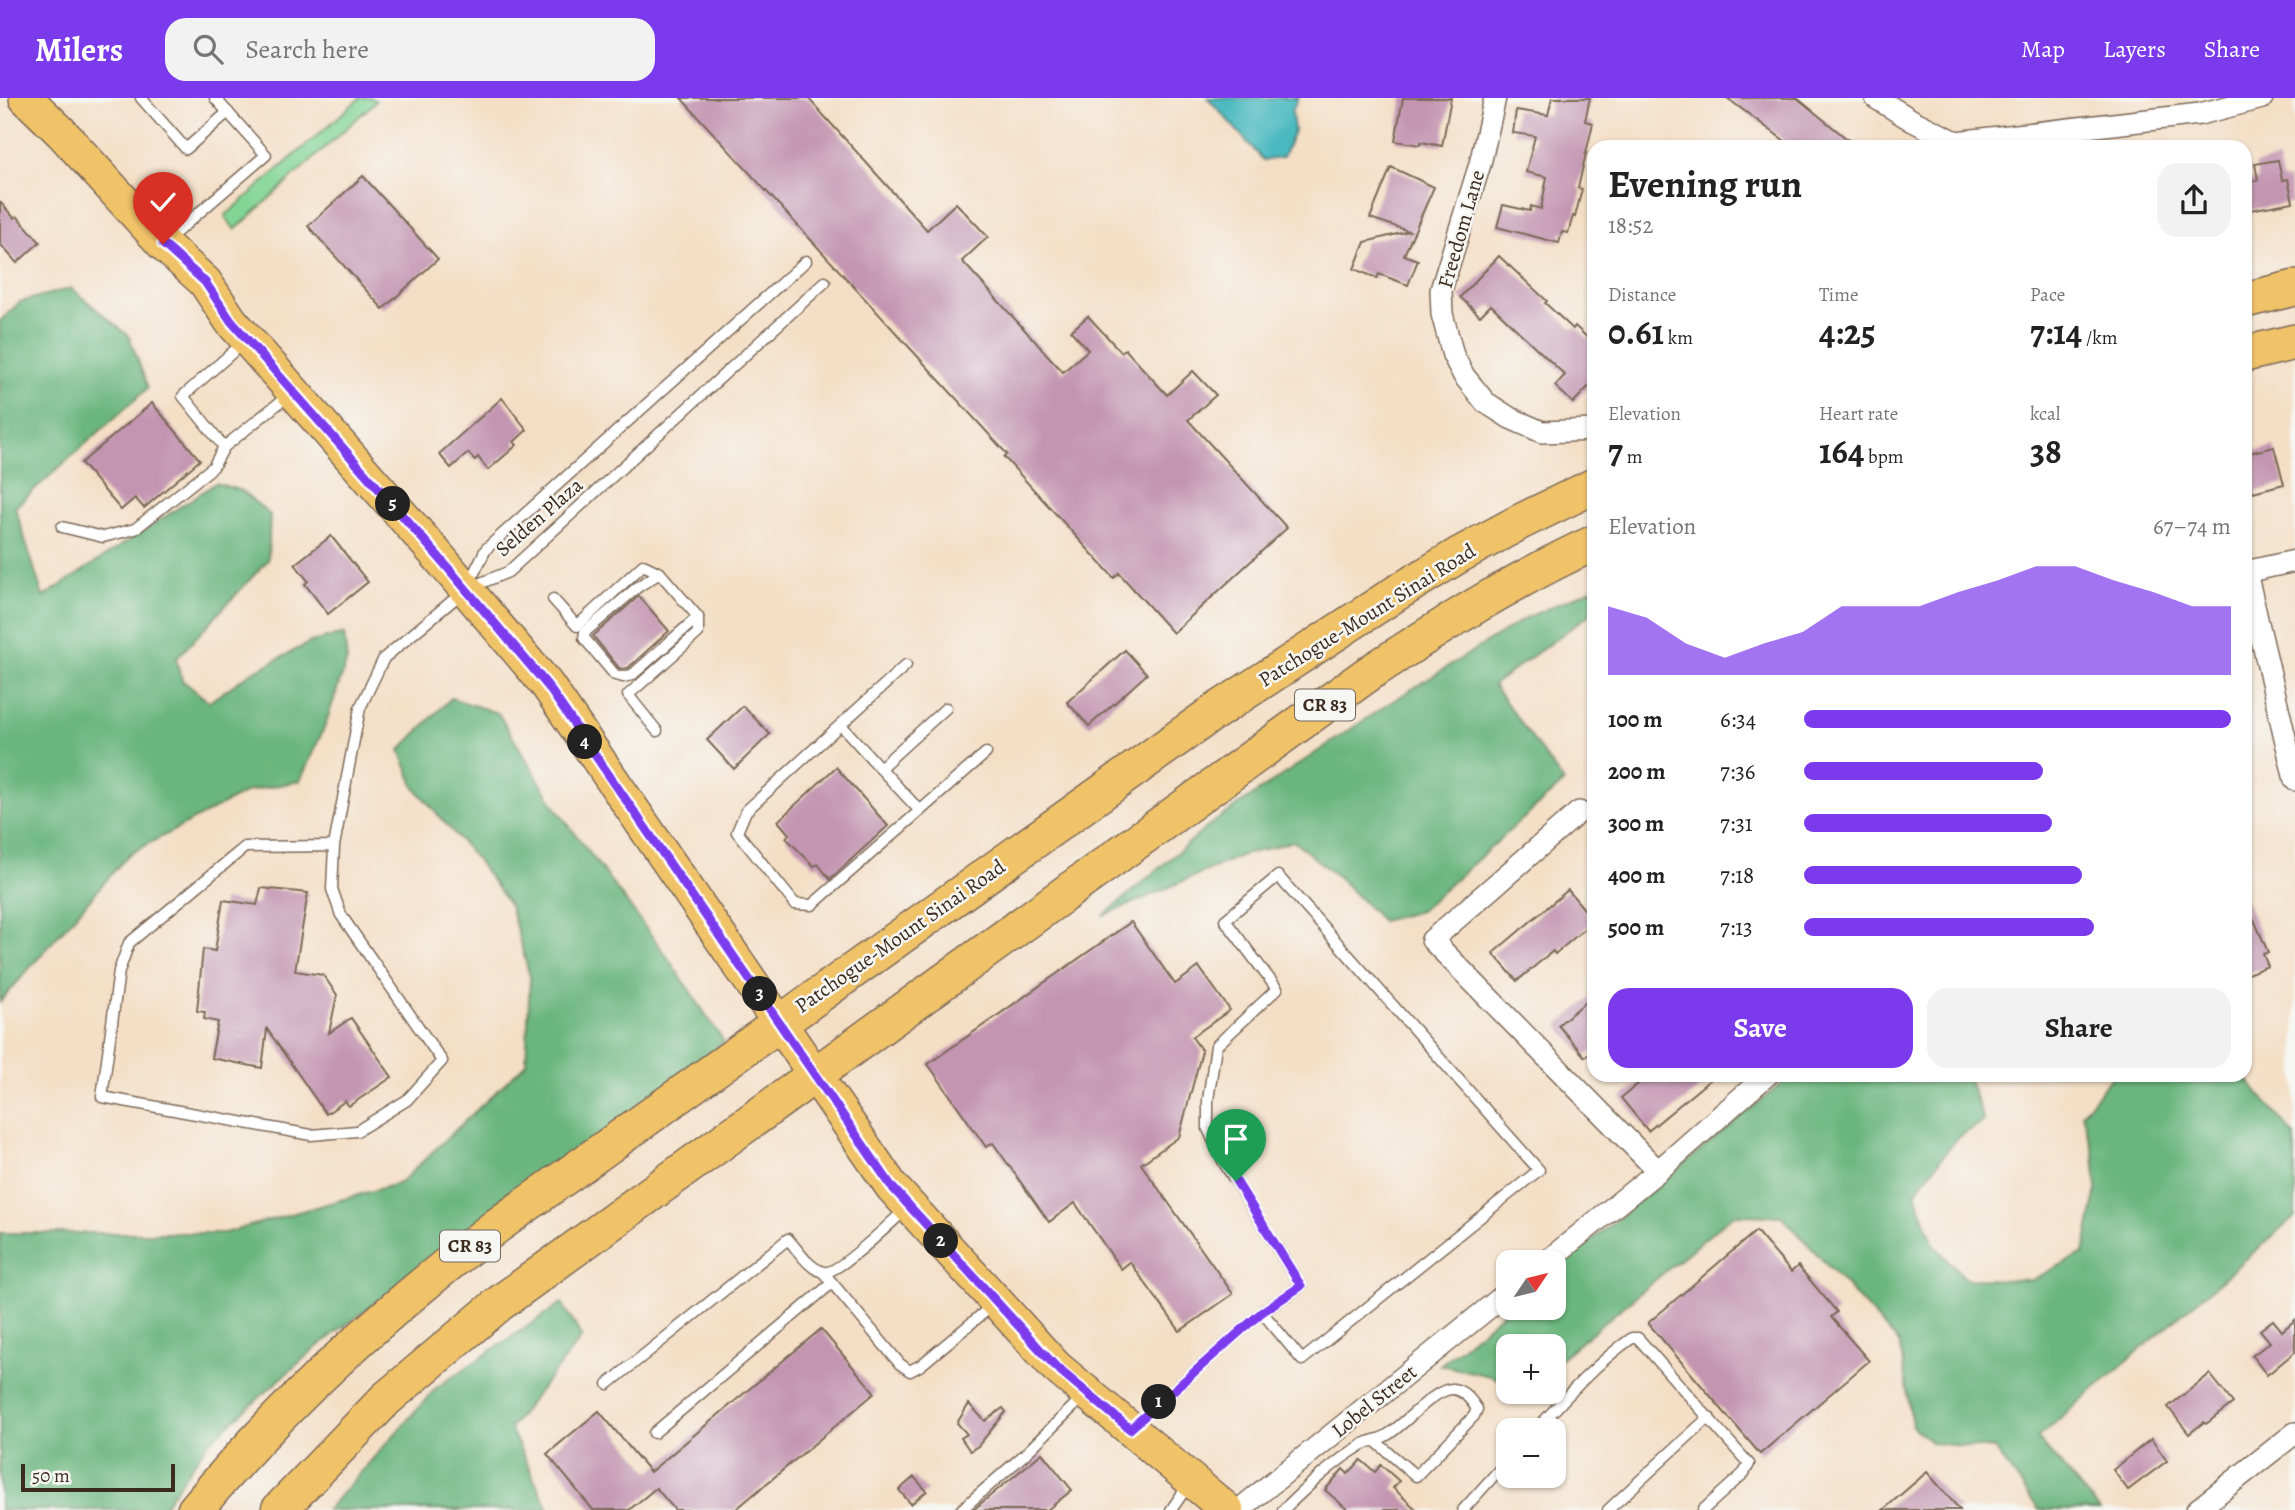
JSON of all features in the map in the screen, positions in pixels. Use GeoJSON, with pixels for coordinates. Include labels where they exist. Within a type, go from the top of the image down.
{"type":"FeatureCollection","features":[{"type":"Feature","properties":{"kind":"highway"},"geometry":{"type":"LineString","coordinates":[[2252,298],[2295,288]]}},
{"type":"Feature","properties":{"kind":"highway"},"geometry":{"type":"LineString","coordinates":[[2252,352],[2295,342]]}},
{"type":"Feature","properties":{"kind":"highway","name":"Patchogue-Mount Sinai Road"},"geometry":{"type":"LineString","coordinates":[[195,1510],[326,1370],[453,1259],[779,1022],[1210,715],[1395,594],[1460,555],[1587,489]]}},
{"type":"Feature","properties":{"kind":"highway","name":"CR 83"},"geometry":{"type":"LineString","coordinates":[[279,1510],[386,1399],[460,1334],[564,1255],[817,1075],[1368,674],[1434,630],[1587,547]]}},
{"type":"Feature","properties":{"kind":"main road"},"geometry":{"type":"LineString","coordinates":[[26,98],[61,132],[163,244],[205,282],[231,321],[547,685],[892,1187],[1056,1367],[1227,1510]]}},
{"type":"Feature","properties":{"kind":"street","name":"Freedom Lane"},"geometry":{"type":"LineString","coordinates":[[1495,98],[1480,164],[1441,290],[1442,314],[1453,355],[1464,376],[1485,402],[1510,418],[1542,432],[1587,430]]}},
{"type":"Feature","properties":{"kind":"street"},"geometry":{"type":"LineString","coordinates":[[1988,140],[2200,114],[2262,98]]}},
{"type":"Feature","properties":{"kind":"street"},"geometry":{"type":"LineString","coordinates":[[1883,100],[1948,140]]}},
{"type":"Feature","properties":{"kind":"street"},"geometry":{"type":"LineString","coordinates":[[2252,571],[2295,561]]}},
{"type":"Feature","properties":{"kind":"street"},"geometry":{"type":"LineString","coordinates":[[2252,597],[2295,780]]}},
{"type":"Feature","properties":{"kind":"street"},"geometry":{"type":"LineString","coordinates":[[1580,811],[1432,940],[1658,1171]]}},
{"type":"Feature","properties":{"kind":"street"},"geometry":{"type":"LineString","coordinates":[[1561,1250],[1658,1171],[1759,1082]]}},
{"type":"Feature","properties":{"kind":"street","name":"Lobel Street"},"geometry":{"type":"LineString","coordinates":[[1238,1510],[1496,1302]]}},
{"type":"Feature","properties":{"kind":"street"},"geometry":{"type":"LineString","coordinates":[[2197,1510],[2295,1433]]}},
{"type":"Feature","properties":{"kind":"lane"},"geometry":{"type":"LineString","coordinates":[[141,98],[186,149],[228,112]]}},
{"type":"Feature","properties":{"kind":"lane"},"geometry":{"type":"LineString","coordinates":[[163,244],[266,155],[215,98]]}},
{"type":"Feature","properties":{"kind":"lane","name":"Selden Plaza"},"geometry":{"type":"LineString","coordinates":[[466,589],[486,549],[806,261]]}},
{"type":"Feature","properties":{"kind":"lane","name":"Selden Plaza"},"geometry":{"type":"LineString","coordinates":[[466,589],[509,572],[825,282]]}},
{"type":"Feature","properties":{"kind":"lane"},"geometry":{"type":"LineString","coordinates":[[224,447],[183,396],[247,339]]}},
{"type":"Feature","properties":{"kind":"lane"},"geometry":{"type":"LineString","coordinates":[[62,527],[103,537],[135,529],[213,467],[224,447],[293,391]]}},
{"type":"Feature","properties":{"kind":"lane"},"geometry":{"type":"LineString","coordinates":[[553,599],[577,626],[643,565],[660,573],[698,617],[698,633],[628,695],[657,731]]}},
{"type":"Feature","properties":{"kind":"lane"},"geometry":{"type":"LineString","coordinates":[[660,573],[639,586],[585,632],[584,638],[615,675],[632,675],[698,617]]}},
{"type":"Feature","properties":{"kind":"lane"},"geometry":{"type":"LineString","coordinates":[[334,846],[245,847],[129,943],[119,971],[102,1097],[311,1135],[357,1131],[407,1100],[442,1061],[341,915],[332,889],[334,846],[360,708],[384,658],[466,589]]}},
{"type":"Feature","properties":{"kind":"lane"},"geometry":{"type":"LineString","coordinates":[[906,665],[746,811],[737,832],[795,904],[812,905],[986,753]]}},
{"type":"Feature","properties":{"kind":"lane"},"geometry":{"type":"LineString","coordinates":[[880,768],[946,708]]}},
{"type":"Feature","properties":{"kind":"lane"},"geometry":{"type":"LineString","coordinates":[[841,725],[920,811]]}},
{"type":"Feature","properties":{"kind":"lane"},"geometry":{"type":"LineString","coordinates":[[1130,1429],[1262,1312],[1301,1286],[1223,1161],[1208,1129],[1208,1100],[1216,1046],[1277,989],[1225,919],[1278,876],[1539,1170],[1302,1360],[1262,1312]]}},
{"type":"Feature","properties":{"kind":"lane"},"geometry":{"type":"LineString","coordinates":[[822,1272],[829,1273],[842,1264],[909,1206]]}},
{"type":"Feature","properties":{"kind":"lane"},"geometry":{"type":"LineString","coordinates":[[608,1384],[788,1239],[810,1264],[832,1283],[900,1364],[910,1371],[921,1365],[996,1302]]}},
{"type":"Feature","properties":{"kind":"lane"},"geometry":{"type":"LineString","coordinates":[[653,1433],[832,1283]]}},
{"type":"Feature","properties":{"kind":"lane"},"geometry":{"type":"LineString","coordinates":[[1546,1418],[1563,1399],[1632,1338],[1638,1338],[1749,1464],[1744,1473],[1703,1510]]}},
{"type":"Feature","properties":{"kind":"lane"},"geometry":{"type":"LineString","coordinates":[[1283,1510],[1344,1457],[1364,1443],[1387,1435],[1441,1392],[1453,1389],[1461,1392],[1472,1401],[1476,1409],[1474,1416],[1416,1476],[1374,1440]]}},
{"type":"Feature","properties":{"kind":"lane"},"geometry":{"type":"LineString","coordinates":[[961,1510],[1024,1455],[1087,1393]]}},
{"type":"Feature","properties":{"kind":"lane"},"geometry":{"type":"LineString","coordinates":[[1608,1510],[1709,1417]]}},
{"type":"Feature","properties":{"kind":"lane"},"geometry":{"type":"LineString","coordinates":[[1463,1510],[1496,1473]]}},
{"type":"Feature","properties":{"kind":"lane"},"geometry":{"type":"LineString","coordinates":[[1171,1510],[1192,1480]]}},
{"type":"Feature","properties":{"kind":"green space"},"geometry":{"type":"Polygon","coordinates":[[[360,98],[372,98],[376,101],[235,230],[225,216],[360,98]]]}},
{"type":"Feature","properties":{"kind":"green space"},"geometry":{"type":"Polygon","coordinates":[[[71,288],[129,336],[148,388],[15,507],[43,597],[216,483],[242,491],[270,515],[268,560],[176,659],[182,680],[209,702],[249,674],[311,642],[344,634],[347,660],[325,726],[300,781],[248,791],[129,854],[0,1002],[0,321],[20,302],[71,288]]]}},
{"type":"Feature","properties":{"kind":"green space"},"geometry":{"type":"Polygon","coordinates":[[[1587,591],[1587,616],[1493,685],[1564,782],[1420,911],[1382,921],[1340,879],[1294,841],[1240,856],[1103,916],[1212,823],[1385,706],[1526,618],[1587,591]]]}},
{"type":"Feature","properties":{"kind":"green space"},"geometry":{"type":"Polygon","coordinates":[[[451,698],[498,713],[556,808],[666,955],[724,1042],[318,1346],[208,1443],[161,1510],[0,1510],[0,1233],[225,1233],[400,1183],[526,1063],[530,977],[510,906],[477,860],[415,788],[400,750],[451,698]]]}},
{"type":"Feature","properties":{"kind":"green space"},"geometry":{"type":"Polygon","coordinates":[[[1784,1082],[1970,1082],[1984,1121],[1956,1139],[1915,1193],[1934,1245],[1966,1279],[2032,1280],[2084,1253],[2097,1189],[2094,1155],[2082,1113],[2107,1082],[2249,1082],[2295,1136],[2295,1217],[2037,1438],[2100,1510],[2039,1510],[1995,1449],[1932,1443],[1912,1426],[1900,1344],[1782,1216],[1733,1215],[1566,1354],[1566,1334],[1496,1334],[1496,1378],[1440,1365],[1496,1319],[1566,1320],[1566,1261],[1784,1082]]]}},
{"type":"Feature","properties":{"kind":"green space"},"geometry":{"type":"Polygon","coordinates":[[[562,1303],[582,1337],[510,1428],[549,1510],[327,1510],[436,1388],[562,1303]]]}},
{"type":"Feature","properties":{"kind":"water"},"geometry":{"type":"Polygon","coordinates":[[[1208,98],[1298,98],[1292,111],[1294,131],[1283,157],[1264,161],[1208,98]]]}},
{"type":"Feature","properties":{"kind":"building"},"geometry":{"type":"Polygon","coordinates":[[[681,98],[808,98],[927,230],[956,203],[988,237],[962,261],[1063,372],[1088,350],[1071,331],[1088,316],[1121,352],[1125,349],[1167,395],[1193,371],[1216,395],[1188,420],[1287,528],[1173,633],[1119,573],[1114,578],[1004,457],[1007,454],[681,98]]]}},
{"type":"Feature","properties":{"kind":"building"},"geometry":{"type":"Polygon","coordinates":[[[1403,98],[1451,98],[1442,146],[1395,141],[1403,98]]]}},
{"type":"Feature","properties":{"kind":"building"},"geometry":{"type":"Polygon","coordinates":[[[1552,98],[1590,98],[1585,121],[1593,123],[1578,188],[1582,189],[1575,217],[1573,216],[1568,233],[1562,232],[1559,243],[1497,227],[1503,205],[1530,211],[1531,206],[1541,209],[1547,177],[1526,172],[1535,136],[1513,133],[1516,110],[1548,115],[1552,98]]]}},
{"type":"Feature","properties":{"kind":"building"},"geometry":{"type":"Polygon","coordinates":[[[1727,98],[1797,98],[1848,140],[1784,140],[1727,98]]]}},
{"type":"Feature","properties":{"kind":"building"},"geometry":{"type":"Polygon","coordinates":[[[2278,160],[2282,180],[2288,179],[2293,202],[2252,210],[2252,181],[2258,180],[2255,164],[2278,160]]]}},
{"type":"Feature","properties":{"kind":"building"},"geometry":{"type":"Polygon","coordinates":[[[1391,167],[1434,187],[1404,255],[1418,260],[1408,285],[1379,274],[1377,278],[1354,269],[1365,242],[1409,231],[1370,218],[1391,167]]]}},
{"type":"Feature","properties":{"kind":"building"},"geometry":{"type":"Polygon","coordinates":[[[363,176],[438,259],[383,309],[308,226],[363,176]]]}},
{"type":"Feature","properties":{"kind":"building"},"geometry":{"type":"Polygon","coordinates":[[[0,202],[14,218],[17,216],[40,242],[17,263],[0,244],[0,202]]]}},
{"type":"Feature","properties":{"kind":"building"},"geometry":{"type":"Polygon","coordinates":[[[1499,256],[1573,329],[1575,326],[1587,337],[1587,388],[1573,403],[1555,386],[1565,375],[1491,305],[1480,316],[1460,297],[1499,256]]]}},
{"type":"Feature","properties":{"kind":"building"},"geometry":{"type":"Polygon","coordinates":[[[502,398],[527,430],[514,442],[517,445],[488,470],[478,457],[475,460],[468,453],[451,468],[439,454],[502,398]]]}},
{"type":"Feature","properties":{"kind":"building"},"geometry":{"type":"Polygon","coordinates":[[[152,403],[200,460],[144,508],[135,498],[121,510],[81,463],[152,403]]]}},
{"type":"Feature","properties":{"kind":"building"},"geometry":{"type":"Polygon","coordinates":[[[2274,447],[2284,484],[2253,492],[2252,452],[2274,447]]]}},
{"type":"Feature","properties":{"kind":"building"},"geometry":{"type":"Polygon","coordinates":[[[331,536],[368,582],[328,614],[305,584],[308,581],[295,564],[331,536]]]}},
{"type":"Feature","properties":{"kind":"building"},"geometry":{"type":"Polygon","coordinates":[[[639,596],[669,631],[628,668],[623,669],[619,668],[593,636],[639,596]]]}},
{"type":"Feature","properties":{"kind":"building"},"geometry":{"type":"Polygon","coordinates":[[[1125,650],[1147,674],[1089,726],[1067,702],[1125,650]]]}},
{"type":"Feature","properties":{"kind":"building"},"geometry":{"type":"Polygon","coordinates":[[[743,706],[770,734],[734,769],[707,740],[743,706]]]}},
{"type":"Feature","properties":{"kind":"building"},"geometry":{"type":"Polygon","coordinates":[[[836,767],[888,826],[830,879],[818,864],[814,866],[786,838],[789,834],[778,821],[836,767]]]}},
{"type":"Feature","properties":{"kind":"building"},"geometry":{"type":"Polygon","coordinates":[[[261,888],[308,893],[295,971],[323,975],[337,995],[329,1033],[351,1018],[392,1077],[349,1106],[345,1101],[326,1114],[267,1029],[262,1068],[211,1058],[218,1022],[204,1019],[205,1012],[197,1011],[203,949],[215,951],[223,900],[257,905],[261,888]]]}},
{"type":"Feature","properties":{"kind":"building"},"geometry":{"type":"Polygon","coordinates":[[[1568,890],[1587,913],[1587,927],[1517,981],[1493,953],[1568,890]]]}},
{"type":"Feature","properties":{"kind":"building"},"geometry":{"type":"Polygon","coordinates":[[[2252,915],[2268,952],[2263,954],[2268,966],[2252,972],[2252,915]]]}},
{"type":"Feature","properties":{"kind":"building"},"geometry":{"type":"Polygon","coordinates":[[[1131,922],[1175,984],[1199,967],[1230,1010],[1192,1037],[1202,1051],[1179,1137],[1141,1164],[1233,1294],[1180,1331],[1130,1262],[1121,1269],[1075,1203],[1049,1222],[993,1143],[986,1147],[928,1064],[1131,922]]]}},
{"type":"Feature","properties":{"kind":"building"},"geometry":{"type":"Polygon","coordinates":[[[1587,1001],[1587,1055],[1585,1057],[1558,1025],[1587,1001]]]}},
{"type":"Feature","properties":{"kind":"building"},"geometry":{"type":"Polygon","coordinates":[[[1640,1082],[1707,1082],[1648,1131],[1621,1098],[1640,1082]]]}},
{"type":"Feature","properties":{"kind":"building"},"geometry":{"type":"Polygon","coordinates":[[[1756,1231],[1791,1272],[1798,1266],[1837,1312],[1831,1317],[1869,1361],[1760,1454],[1648,1323],[1756,1231]]]}},
{"type":"Feature","properties":{"kind":"building"},"geometry":{"type":"Polygon","coordinates":[[[2273,1320],[2282,1331],[2295,1320],[2295,1352],[2267,1375],[2252,1356],[2270,1342],[2260,1330],[2273,1320]]]}},
{"type":"Feature","properties":{"kind":"building"},"geometry":{"type":"Polygon","coordinates":[[[821,1329],[875,1393],[735,1510],[675,1510],[656,1488],[629,1510],[593,1510],[547,1454],[599,1411],[650,1472],[821,1329]]]}},
{"type":"Feature","properties":{"kind":"building"},"geometry":{"type":"Polygon","coordinates":[[[2210,1374],[2233,1403],[2189,1434],[2168,1407],[2210,1374]]]}},
{"type":"Feature","properties":{"kind":"building"},"geometry":{"type":"Polygon","coordinates":[[[969,1404],[985,1421],[1003,1408],[1006,1412],[978,1446],[970,1451],[961,1438],[967,1434],[957,1423],[969,1404]]]}},
{"type":"Feature","properties":{"kind":"building"},"geometry":{"type":"Polygon","coordinates":[[[2151,1439],[2167,1461],[2128,1490],[2113,1470],[2151,1439]]]}},
{"type":"Feature","properties":{"kind":"building"},"geometry":{"type":"Polygon","coordinates":[[[1042,1453],[1072,1490],[1047,1510],[973,1510],[1042,1453]]]}},
{"type":"Feature","properties":{"kind":"building"},"geometry":{"type":"Polygon","coordinates":[[[1361,1460],[1375,1472],[1381,1465],[1399,1481],[1393,1488],[1417,1510],[1348,1510],[1325,1490],[1343,1469],[1348,1474],[1361,1460]]]}},
{"type":"Feature","properties":{"kind":"building"},"geometry":{"type":"Polygon","coordinates":[[[1927,1472],[1960,1510],[1883,1510],[1927,1472]]]}},
{"type":"Feature","properties":{"kind":"building"},"geometry":{"type":"Polygon","coordinates":[[[914,1477],[927,1491],[911,1504],[899,1490],[914,1477]]]}},
{"type":"Feature","properties":{"kind":"route"},"geometry":{"type":"LineString","coordinates":[[163,244],[205,282],[231,321],[312,411],[547,685],[892,1187],[1056,1367],[1130,1429],[1262,1312],[1301,1286],[1236,1181]]}}]}
